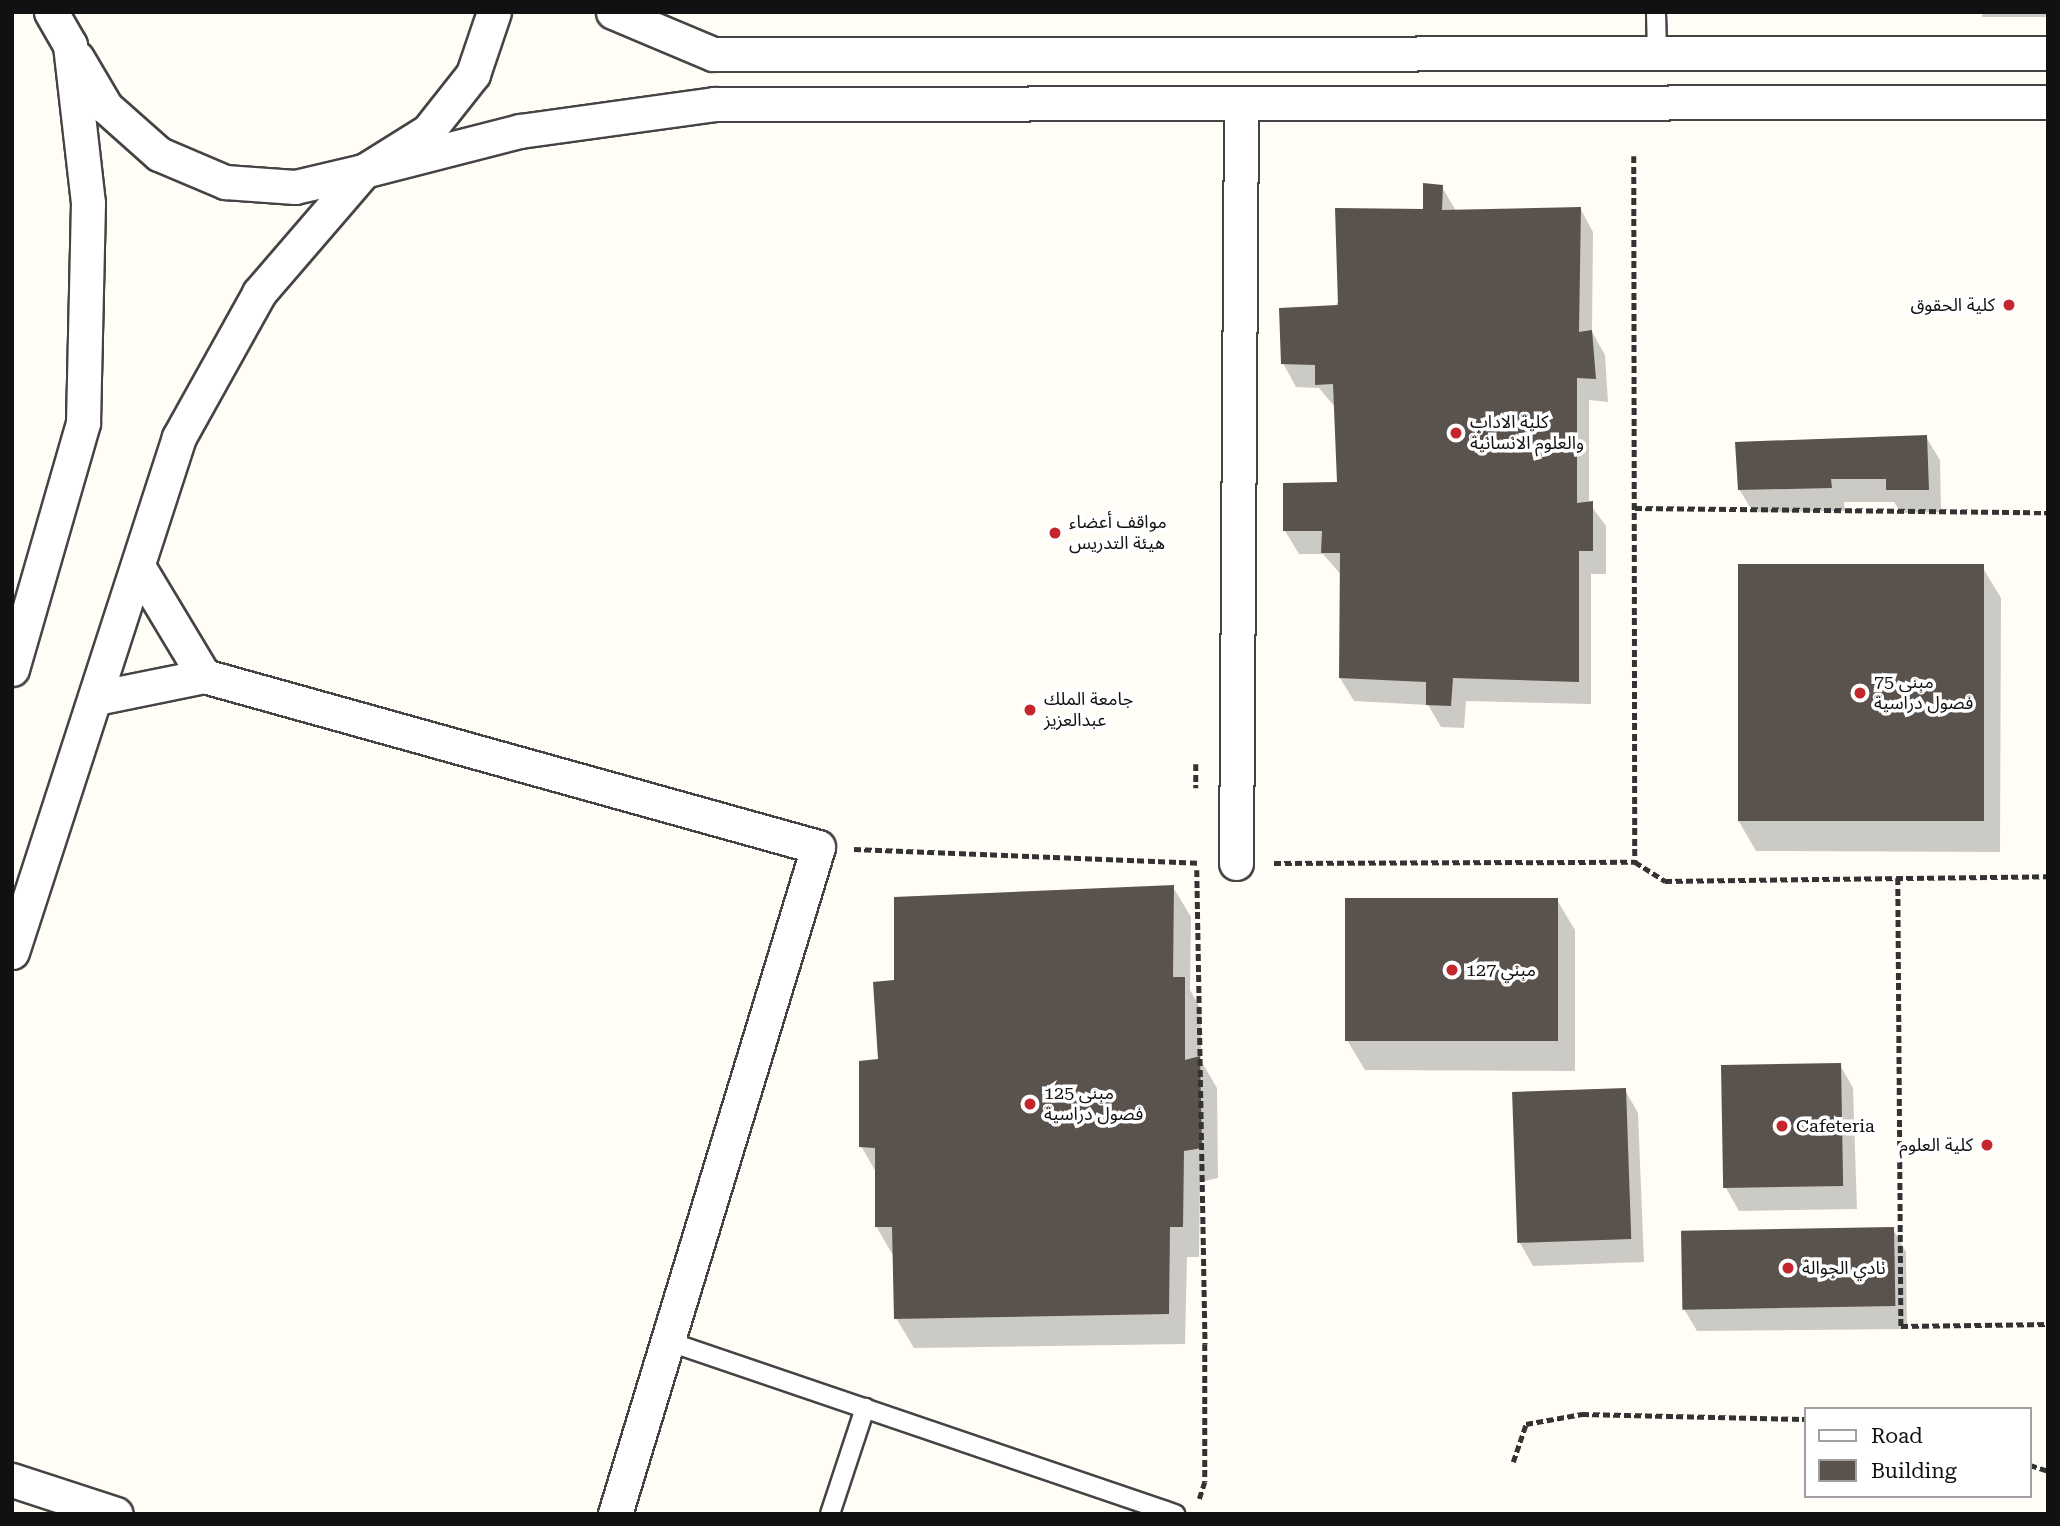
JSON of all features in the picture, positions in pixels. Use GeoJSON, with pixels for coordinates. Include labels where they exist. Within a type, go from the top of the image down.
{"type":"FeatureCollection","features":[{"type":"Feature","properties":{"kind":"street"},"geometry":{"type":"LineString","coordinates":[[51,12],[106,107],[159,154],[236,183],[295,187],[520,131],[714,104],[2048,102]]}},
{"type":"Feature","properties":{"kind":"street"},"geometry":{"type":"LineString","coordinates":[[12,669],[83,423],[88,203],[70,45],[63,12]]}},
{"type":"Feature","properties":{"kind":"street"},"geometry":{"type":"LineString","coordinates":[[12,952],[139,568],[179,437],[258,293],[364,171],[428,131],[473,74],[494,12]]}},
{"type":"Feature","properties":{"kind":"street"},"geometry":{"type":"LineString","coordinates":[[613,12],[713,54],[2048,53]]}},
{"type":"Feature","properties":{"kind":"street"},"geometry":{"type":"LineString","coordinates":[[1236,863],[1241,104]]}},
{"type":"Feature","properties":{"kind":"street"},"geometry":{"type":"LineString","coordinates":[[139,568],[204,676]]}},
{"type":"Feature","properties":{"kind":"street"},"geometry":{"type":"LineString","coordinates":[[96,698],[204,676],[818,847],[615,1514]]}},
{"type":"Feature","properties":{"kind":"street"},"geometry":{"type":"LineString","coordinates":[[12,1480],[116,1514]]}},
{"type":"Feature","properties":{"kind":"lane"},"geometry":{"type":"LineString","coordinates":[[1656,12],[1657,53]]}},
{"type":"Feature","properties":{"kind":"lane"},"geometry":{"type":"LineString","coordinates":[[667,1341],[1175,1514]]}},
{"type":"Feature","properties":{"kind":"lane"},"geometry":{"type":"LineString","coordinates":[[830,1514],[865,1408]]}},
{"type":"Feature","properties":{"kind":"path"},"geometry":{"type":"LineString","coordinates":[[1634,156],[1635,862]]}},
{"type":"Feature","properties":{"kind":"path"},"geometry":{"type":"LineString","coordinates":[[1635,508],[2048,512]]}},
{"type":"Feature","properties":{"kind":"path"},"geometry":{"type":"LineString","coordinates":[[1196,764],[1196,801]]}},
{"type":"Feature","properties":{"kind":"path"},"geometry":{"type":"LineString","coordinates":[[818,847],[1197,863],[1635,862],[1665,881],[2048,876]]}},
{"type":"Feature","properties":{"kind":"path"},"geometry":{"type":"LineString","coordinates":[[1195,1514],[1205,1482],[1197,851]]}},
{"type":"Feature","properties":{"kind":"path"},"geometry":{"type":"LineString","coordinates":[[1898,878],[1901,1326],[2048,1324]]}},
{"type":"Feature","properties":{"kind":"path"},"geometry":{"type":"LineString","coordinates":[[1513,1462],[1526,1424],[1582,1414],[1804,1419]]}},
{"type":"Feature","properties":{"kind":"building","name":"كلية الاداب والعلوم الانسانية"},"geometry":{"type":"Polygon","coordinates":[[[1423,183],[1443,185],[1442,210],[1581,207],[1579,332],[1592,330],[1596,379],[1577,378],[1577,503],[1593,501],[1593,551],[1579,551],[1579,682],[1453,678],[1451,706],[1426,705],[1426,682],[1339,678],[1340,553],[1321,553],[1322,531],[1283,531],[1283,483],[1337,482],[1333,384],[1315,385],[1315,365],[1281,364],[1279,308],[1338,305],[1335,208],[1423,209],[1423,183]]]}},
{"type":"Feature","properties":{"kind":"building"},"geometry":{"type":"Polygon","coordinates":[[[1927,435],[1929,490],[1886,490],[1886,479],[1831,479],[1832,488],[1738,490],[1735,442],[1927,435]]]}},
{"type":"Feature","properties":{"kind":"building","name":"مبنى 75 فصول دراسية"},"geometry":{"type":"Polygon","coordinates":[[[1738,564],[1984,564],[1984,821],[1738,821],[1738,564]]]}},
{"type":"Feature","properties":{"kind":"building","name":"مبنى 125 فصول دراسية"},"geometry":{"type":"Polygon","coordinates":[[[1174,885],[1173,977],[1185,977],[1185,1060],[1200,1056],[1202,1148],[1184,1151],[1183,1227],[1170,1227],[1169,1314],[894,1319],[892,1227],[875,1227],[875,1148],[859,1147],[859,1061],[878,1059],[873,982],[894,980],[894,897],[1174,885]]]}},
{"type":"Feature","properties":{"kind":"building","name":"مبني 127"},"geometry":{"type":"Polygon","coordinates":[[[1345,898],[1558,898],[1558,1041],[1345,1041],[1345,898]]]}},
{"type":"Feature","properties":{"kind":"building","name":"Cafeteria"},"geometry":{"type":"Polygon","coordinates":[[[1841,1063],[1843,1186],[1723,1188],[1721,1065],[1841,1063]]]}},
{"type":"Feature","properties":{"kind":"building"},"geometry":{"type":"Polygon","coordinates":[[[1626,1088],[1631,1239],[1517,1243],[1512,1092],[1626,1088]]]}},
{"type":"Feature","properties":{"kind":"building","name":"نادي الجوالة"},"geometry":{"type":"Polygon","coordinates":[[[1894,1227],[1895,1306],[1682,1310],[1681,1231],[1894,1227]]]}},
{"type":"Feature","properties":{"kind":"place","name":"كلية الحقوق"},"geometry":{"type":"Point","coordinates":[2009,305]}},
{"type":"Feature","properties":{"kind":"place","name":"كلية الاداب والعلوم الانسانية"},"geometry":{"type":"Point","coordinates":[1456,433]}},
{"type":"Feature","properties":{"kind":"place","name":"مواقف أعضاء هيئة التدريس"},"geometry":{"type":"Point","coordinates":[1055,533]}},
{"type":"Feature","properties":{"kind":"place","name":"مبنى 75 فصول دراسية"},"geometry":{"type":"Point","coordinates":[1860,693]}},
{"type":"Feature","properties":{"kind":"place","name":"جامعة الملك عبدالعزيز"},"geometry":{"type":"Point","coordinates":[1030,710]}},
{"type":"Feature","properties":{"kind":"place","name":"مبني 127"},"geometry":{"type":"Point","coordinates":[1452,970]}},
{"type":"Feature","properties":{"kind":"place","name":"مبنى 125 فصول دراسية"},"geometry":{"type":"Point","coordinates":[1030,1104]}},
{"type":"Feature","properties":{"kind":"place","name":"Cafeteria"},"geometry":{"type":"Point","coordinates":[1782,1126]}},
{"type":"Feature","properties":{"kind":"place","name":"كلية العلوم"},"geometry":{"type":"Point","coordinates":[1987,1145]}},
{"type":"Feature","properties":{"kind":"place","name":"نادي الجوالة"},"geometry":{"type":"Point","coordinates":[1788,1268]}}]}
